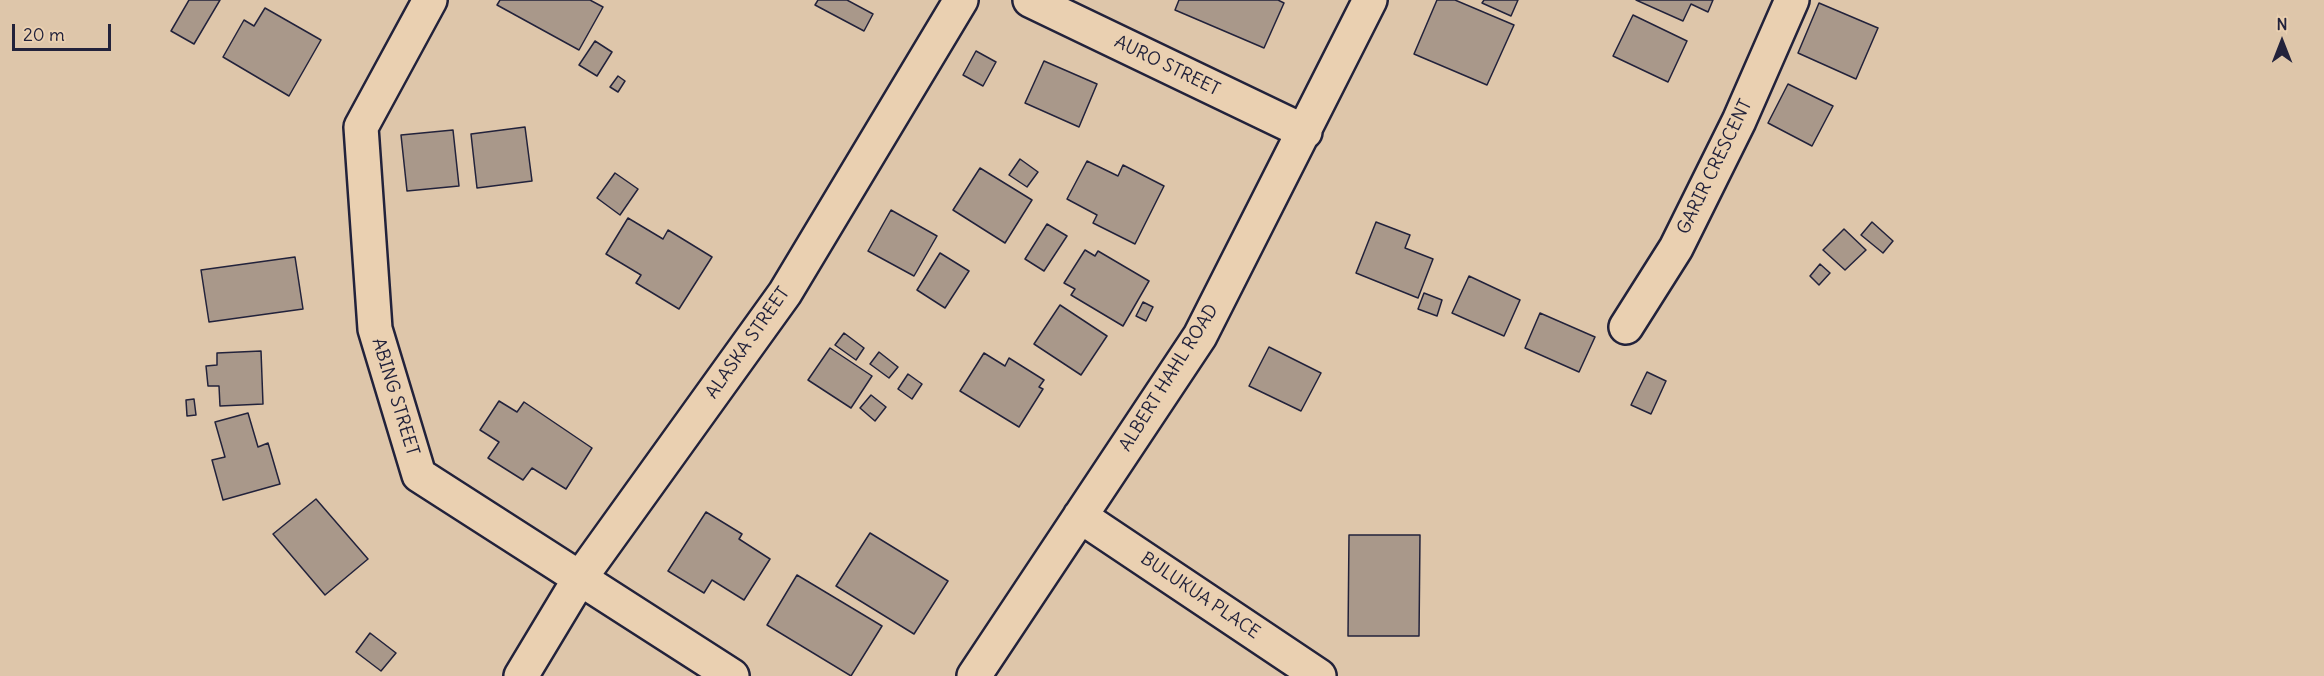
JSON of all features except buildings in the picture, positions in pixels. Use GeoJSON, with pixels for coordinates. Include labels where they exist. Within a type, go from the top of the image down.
{"type":"FeatureCollection","features":[{"type":"Feature","properties":{"kind":"street","name":"ABING STREET"},"geometry":{"type":"LineString","coordinates":[[430,0],[361,127],[375,329],[419,475],[732,676]]}},
{"type":"Feature","properties":{"kind":"street","name":"ALASKA STREET"},"geometry":{"type":"LineString","coordinates":[[520,676],[580,578],[785,293],[961,0]]}},
{"type":"Feature","properties":{"kind":"street","name":"AURO STREET"},"geometry":{"type":"LineString","coordinates":[[1030,0],[1305,132]]}},
{"type":"Feature","properties":{"kind":"street","name":"ALBERT HAHL ROAD"},"geometry":{"type":"LineString","coordinates":[[974,676],[1200,336],[1370,0]]}},
{"type":"Feature","properties":{"kind":"street","name":"GARIR CRESCENT"},"geometry":{"type":"LineString","coordinates":[[1626,327],[1676,249],[1739,121],[1791,0]]}},
{"type":"Feature","properties":{"kind":"street","name":"BULUKUA PLACE"},"geometry":{"type":"LineString","coordinates":[[1080,516],[1319,676]]}}]}
